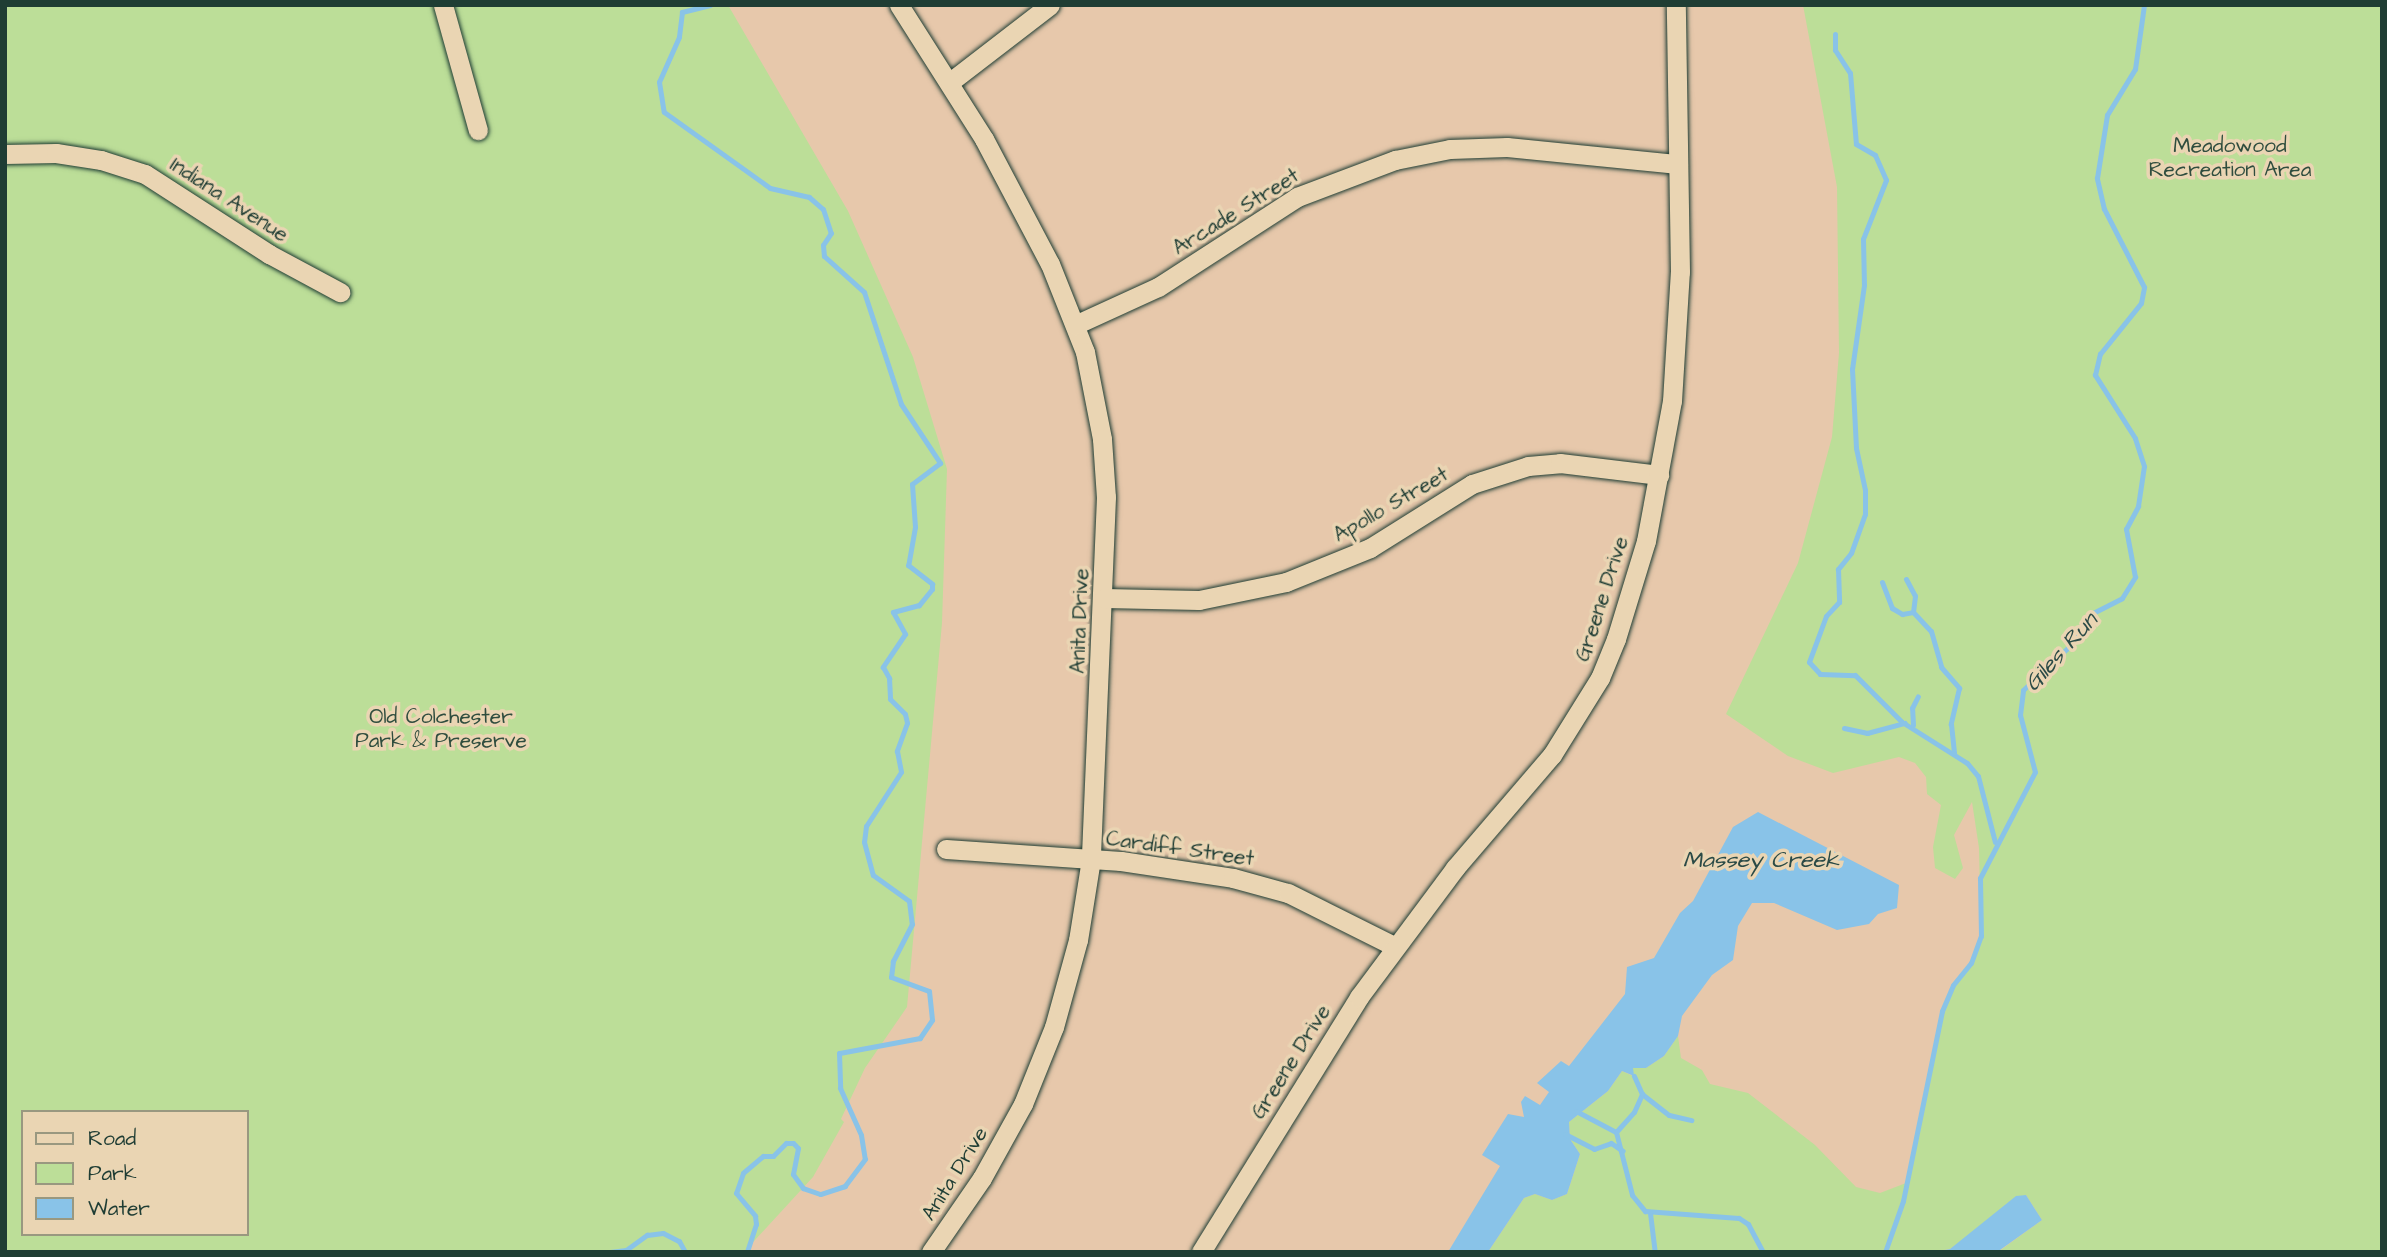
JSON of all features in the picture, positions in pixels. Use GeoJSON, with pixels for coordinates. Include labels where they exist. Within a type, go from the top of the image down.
{"type":"FeatureCollection","features":[{"type":"Feature","properties":{"kind":"street"},"geometry":{"type":"LineString","coordinates":[[443,5],[478,130]]}},
{"type":"Feature","properties":{"kind":"street","name":"Anita Drive"},"geometry":{"type":"LineString","coordinates":[[899,5],[950,82],[1022,208],[1075,325],[1094,395],[1105,468],[1104,598],[1091,859],[1068,984],[1040,1065],[982,1178],[931,1252]]}},
{"type":"Feature","properties":{"kind":"street"},"geometry":{"type":"LineString","coordinates":[[950,82],[1050,5]]}},
{"type":"Feature","properties":{"kind":"street","name":"Greene Drive"},"geometry":{"type":"LineString","coordinates":[[1201,1252],[1394,946],[1552,755],[1600,678],[1634,584],[1659,475],[1679,320],[1676,5]]}},
{"type":"Feature","properties":{"kind":"street","name":"Arcade Street"},"geometry":{"type":"LineString","coordinates":[[1075,325],[1158,287],[1297,197],[1395,160],[1450,149],[1507,147],[1678,164]]}},
{"type":"Feature","properties":{"kind":"street","name":"Indiana Avenue"},"geometry":{"type":"LineString","coordinates":[[5,155],[67,155],[145,174],[171,187],[269,254],[340,292]]}},
{"type":"Feature","properties":{"kind":"street","name":"Apollo Street"},"geometry":{"type":"LineString","coordinates":[[1104,598],[1199,600],[1286,582],[1370,548],[1472,484],[1528,466],[1572,463],[1659,475]]}},
{"type":"Feature","properties":{"kind":"street","name":"Cardiff Street"},"geometry":{"type":"LineString","coordinates":[[946,849],[1091,859],[1259,883],[1308,902],[1394,946]]}},
{"type":"Feature","properties":{"kind":"green space","name":"Old Colchester Park & Preserve"},"geometry":{"type":"Polygon","coordinates":[[[5,5],[728,5],[848,211],[913,357],[947,469],[942,623],[907,1007],[865,1068],[841,1119],[844,1122],[813,1177],[744,1252],[5,1252],[5,5]]]}},
{"type":"Feature","properties":{"kind":"green space","name":"Meadowood Recreation Area"},"geometry":{"type":"Polygon","coordinates":[[[1803,5],[2382,5],[2382,1252],[1998,1252],[2042,1220],[2026,1195],[1950,1249],[1934,1252],[1488,1252],[1524,1198],[1535,1194],[1552,1200],[1567,1194],[1580,1154],[1570,1139],[1569,1122],[1608,1091],[1622,1071],[1633,1076],[1633,1068],[1646,1068],[1664,1056],[1678,1036],[1681,1058],[1702,1070],[1710,1084],[1748,1093],[1815,1145],[1856,1187],[1880,1193],[1906,1183],[1942,1011],[1953,985],[1971,963],[1981,936],[1979,848],[1972,802],[1954,835],[1963,868],[1955,879],[1935,868],[1933,847],[1941,805],[1927,794],[1926,777],[1915,763],[1899,757],[1833,773],[1788,756],[1726,714],[1798,563],[1832,437],[1839,353],[1837,187],[1803,5]]]}},
{"type":"Feature","properties":{"kind":"water","name":"Massey Creek"},"geometry":{"type":"Polygon","coordinates":[[[1758,812],[1899,885],[1897,908],[1878,914],[1869,924],[1837,930],[1774,903],[1752,903],[1738,926],[1733,960],[1712,975],[1682,1016],[1678,1036],[1664,1056],[1646,1068],[1633,1068],[1634,1076],[1622,1071],[1608,1091],[1569,1122],[1570,1139],[1580,1154],[1567,1194],[1552,1200],[1535,1194],[1524,1198],[1488,1252],[1448,1252],[1500,1166],[1482,1155],[1508,1114],[1524,1117],[1521,1102],[1525,1096],[1540,1105],[1549,1092],[1537,1083],[1561,1061],[1569,1066],[1625,994],[1627,967],[1654,958],[1680,913],[1693,901],[1733,827],[1758,812]]]}},
{"type":"Feature","properties":{"kind":"water"},"geometry":{"type":"Polygon","coordinates":[[[2026,1195],[2042,1220],[2000,1250],[1934,1252],[1950,1249],[2016,1196],[2026,1195]]]}},
{"type":"Feature","properties":{"kind":"waterway"},"geometry":{"type":"LineString","coordinates":[[710,5],[682,12],[679,37],[659,82],[664,112],[770,188],[809,197],[823,209],[831,233],[823,245],[824,256],[864,292],[901,404],[940,463],[912,484],[915,527],[908,565],[932,584],[932,589],[919,605],[893,612],[905,634],[883,667],[889,678],[890,699],[905,714],[907,723],[897,751],[901,772],[866,826],[864,842],[873,875],[909,901],[912,924],[893,961],[891,977],[929,991],[932,1020],[920,1038],[839,1053],[840,1088],[861,1135],[865,1159],[845,1186],[820,1194],[803,1188],[793,1174],[798,1148],[793,1143],[786,1143],[773,1156],[763,1156],[743,1173],[736,1193],[755,1216],[756,1224],[747,1252]]}},
{"type":"Feature","properties":{"kind":"waterway","name":"Giles Run"},"geometry":{"type":"LineString","coordinates":[[1885,1252],[1903,1201],[1942,1011],[1953,985],[1971,963],[1981,936],[1980,878],[2035,772],[2020,715],[2023,690],[2074,642],[2089,615],[2122,598],[2135,577],[2126,529],[2138,506],[2144,466],[2135,438],[2095,375],[2100,354],[2141,303],[2144,287],[2104,209],[2097,178],[2107,115],[2135,69],[2144,5]]}},
{"type":"Feature","properties":{"kind":"waterway"},"geometry":{"type":"LineString","coordinates":[[1835,34],[1835,50],[1850,73],[1856,144],[1875,155],[1886,180],[1863,239],[1864,285],[1852,369],[1856,448],[1865,490],[1865,514],[1851,553],[1838,569],[1839,602],[1826,616],[1809,662],[1820,674],[1855,675],[1902,722],[1967,763],[1978,776],[1995,842]]}},
{"type":"Feature","properties":{"kind":"waterway"},"geometry":{"type":"LineString","coordinates":[[1906,579],[1915,596],[1913,612],[1931,631],[1941,667],[1959,688],[1951,724],[1954,753]]}},
{"type":"Feature","properties":{"kind":"waterway"},"geometry":{"type":"LineString","coordinates":[[1882,582],[1892,608],[1902,614],[1913,612]]}},
{"type":"Feature","properties":{"kind":"waterway"},"geometry":{"type":"LineString","coordinates":[[1913,725],[1912,708],[1918,696]]}},
{"type":"Feature","properties":{"kind":"waterway"},"geometry":{"type":"LineString","coordinates":[[1844,728],[1867,733],[1905,723]]}},
{"type":"Feature","properties":{"kind":"waterway"},"geometry":{"type":"LineString","coordinates":[[1616,1132],[1634,1112],[1642,1094],[1634,1076]]}},
{"type":"Feature","properties":{"kind":"waterway"},"geometry":{"type":"LineString","coordinates":[[1642,1094],[1669,1115],[1691,1120]]}},
{"type":"Feature","properties":{"kind":"waterway"},"geometry":{"type":"LineString","coordinates":[[1576,1111],[1616,1132],[1632,1195],[1645,1211],[1739,1218],[1748,1224],[1763,1252]]}},
{"type":"Feature","properties":{"kind":"waterway"},"geometry":{"type":"LineString","coordinates":[[1565,1134],[1594,1149],[1611,1143],[1623,1151]]}},
{"type":"Feature","properties":{"kind":"waterway"},"geometry":{"type":"LineString","coordinates":[[1650,1213],[1655,1252]]}},
{"type":"Feature","properties":{"kind":"waterway"},"geometry":{"type":"LineString","coordinates":[[610,1252],[626,1250],[647,1235],[663,1233],[679,1241],[685,1252]]}}]}
